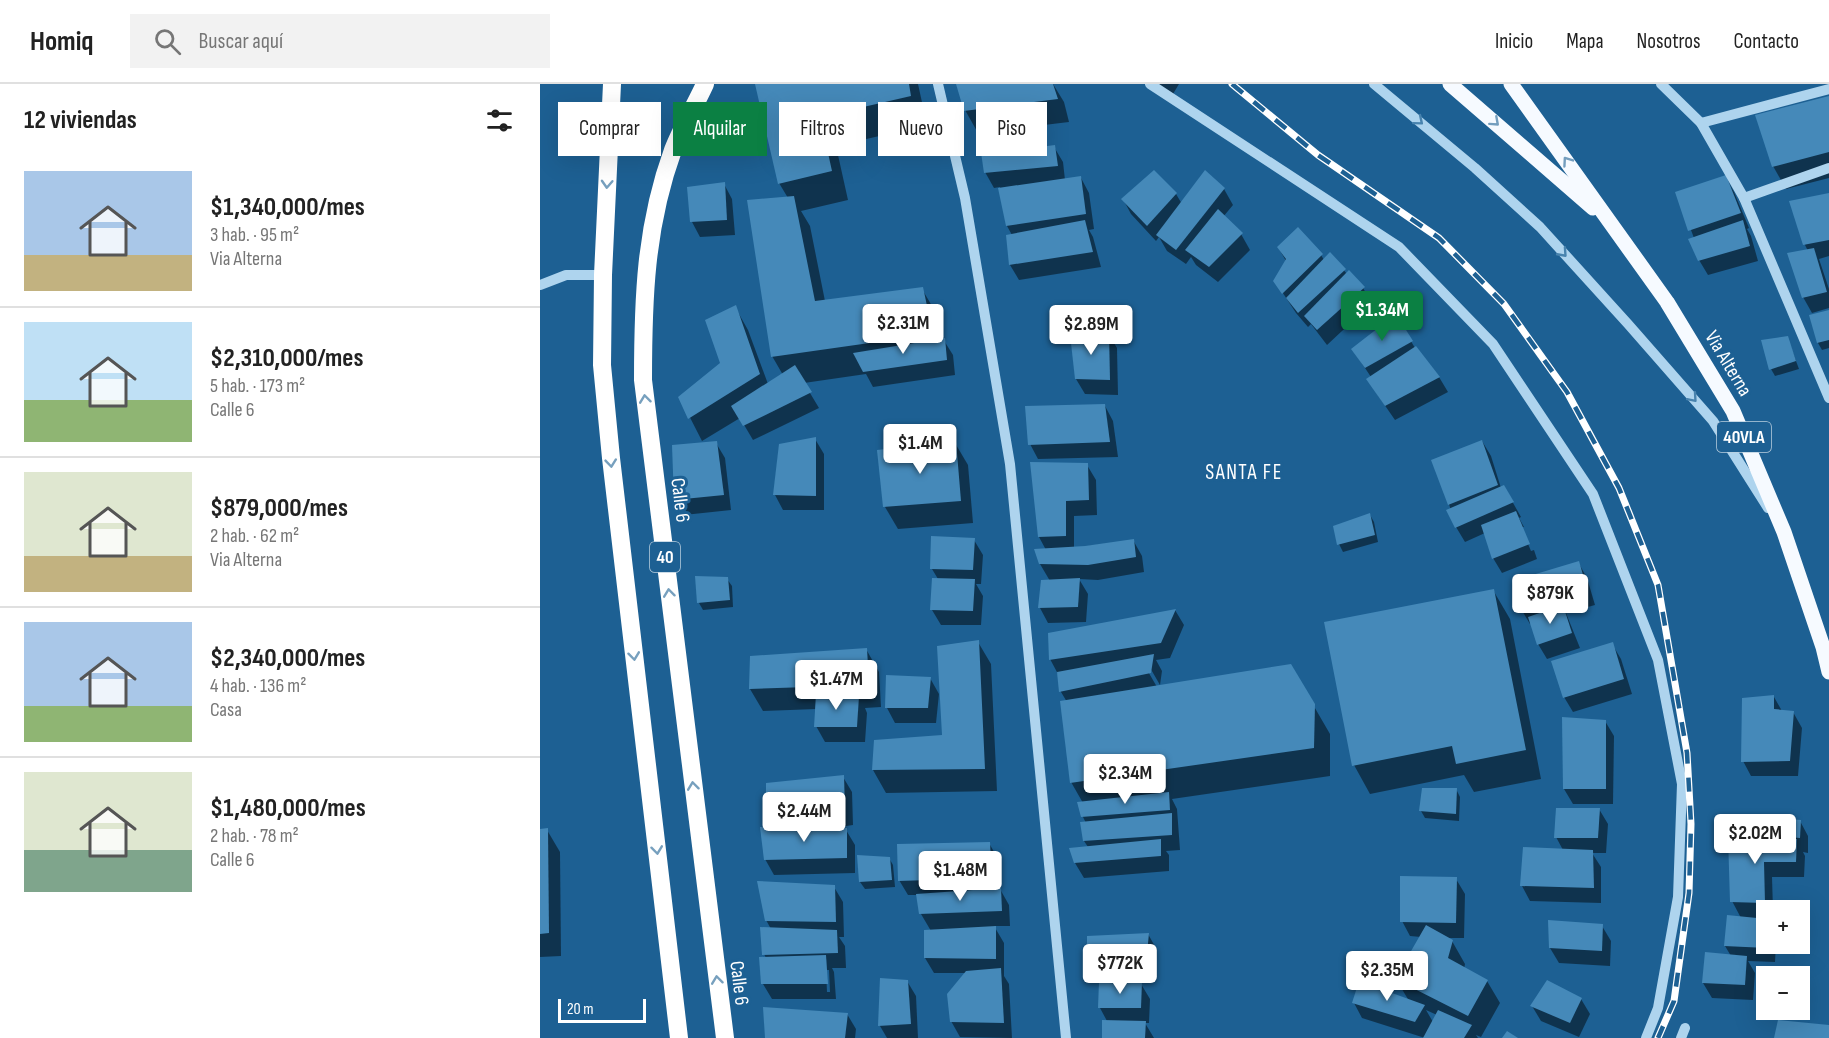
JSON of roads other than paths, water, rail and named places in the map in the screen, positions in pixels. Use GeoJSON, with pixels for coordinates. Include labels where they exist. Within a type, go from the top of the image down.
{"type":"FeatureCollection","features":[{"type":"Feature","properties":{"kind":"highway","name":"40"},"geometry":{"type":"LineString","coordinates":[[612,84],[603,275],[602,365],[610,458],[679,1038]]}},
{"type":"Feature","properties":{"kind":"highway","name":"Calle 6"},"geometry":{"type":"LineString","coordinates":[[705,84],[674,149],[652,224],[643,298],[643,380],[725,1038]]}},
{"type":"Feature","properties":{"kind":"main road","name":"Via Alterna"},"geometry":{"type":"LineString","coordinates":[[1450,84],[1613,226]]}},
{"type":"Feature","properties":{"kind":"main road","name":"Via Alterna"},"geometry":{"type":"LineString","coordinates":[[1512,84],[1667,302],[1733,411],[1784,532],[1823,647],[1829,672]]}},
{"type":"Feature","properties":{"kind":"street"},"geometry":{"type":"LineString","coordinates":[[938,84],[964,198],[1010,464],[1066,1038]]}},
{"type":"Feature","properties":{"kind":"street"},"geometry":{"type":"LineString","coordinates":[[1150,84],[1400,247],[1493,344],[1593,494],[1658,660],[1682,783],[1678,897],[1659,1008],[1646,1038]]}},
{"type":"Feature","properties":{"kind":"street"},"geometry":{"type":"LineString","coordinates":[[1374,84],[1475,168],[1540,228],[1628,324],[1713,421],[1784,532]]}},
{"type":"Feature","properties":{"kind":"street"},"geometry":{"type":"LineString","coordinates":[[1661,84],[1701,123],[1744,198],[1829,398]]}},
{"type":"Feature","properties":{"kind":"street"},"geometry":{"type":"LineString","coordinates":[[1701,123],[1829,89]]}},
{"type":"Feature","properties":{"kind":"street"},"geometry":{"type":"LineString","coordinates":[[1744,198],[1829,168]]}},
{"type":"Feature","properties":{"kind":"street"},"geometry":{"type":"LineString","coordinates":[[540,285],[566,275],[603,275]]}},
{"type":"Feature","properties":{"kind":"railway"},"geometry":{"type":"LineString","coordinates":[[1232,84],[1318,155],[1439,238],[1504,304],[1567,392],[1619,488],[1658,585],[1687,753],[1691,824],[1689,893],[1674,1001],[1658,1038]]}},
{"type":"Feature","properties":{"kind":"district","name":"SANTA FE"},"geometry":{"type":"Point","coordinates":[1244,472]}}]}
